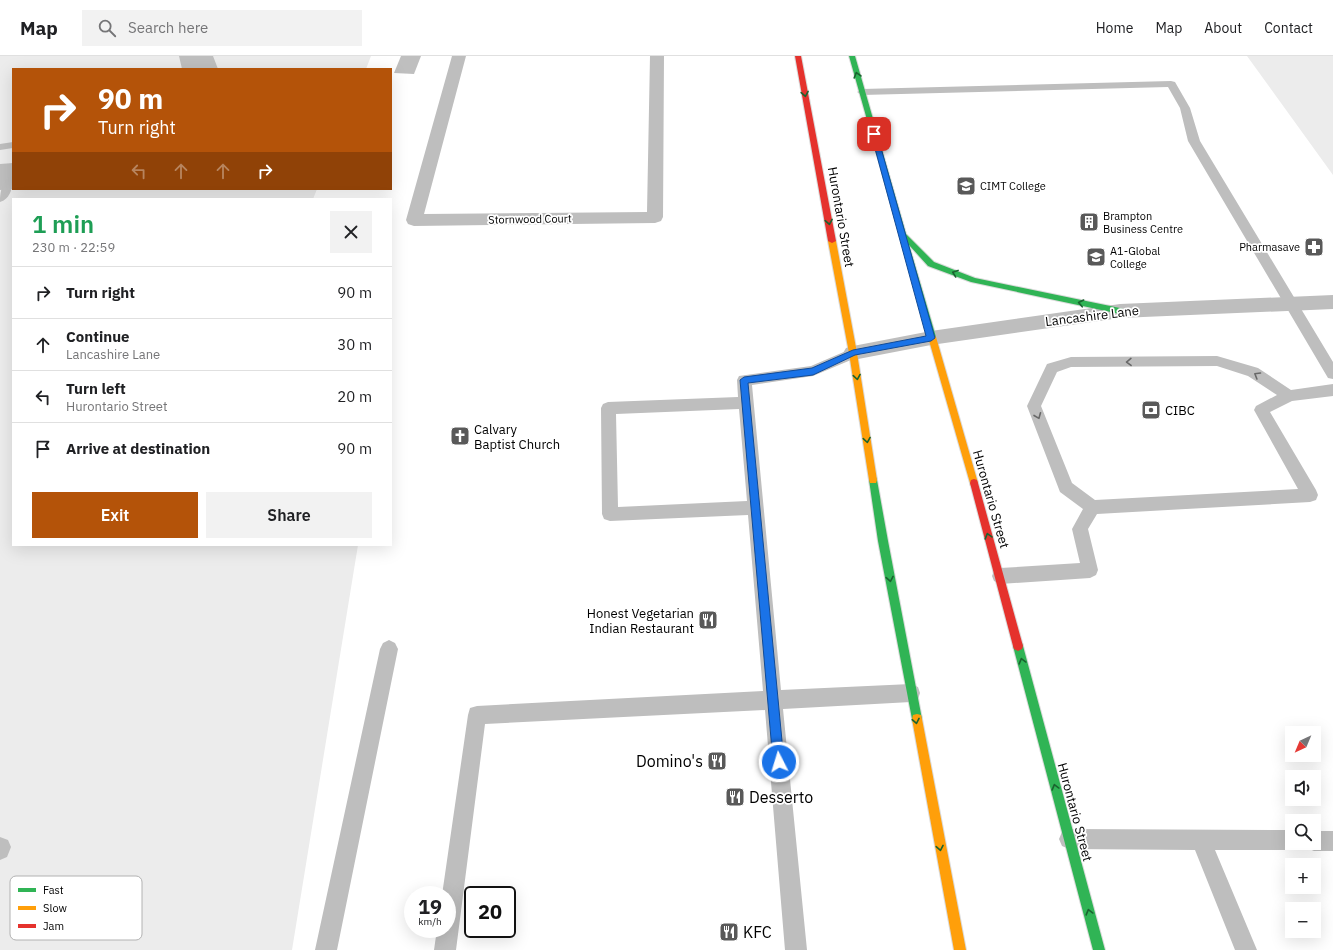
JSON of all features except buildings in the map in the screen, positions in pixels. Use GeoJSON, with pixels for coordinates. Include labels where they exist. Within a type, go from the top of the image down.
{"type":"FeatureCollection","features":[{"type":"Feature","properties":{"kind":"main road","name":"Hurontario Street"},"geometry":{"type":"LineString","coordinates":[[798,56],[853,353],[883,541],[960,950]]}},
{"type":"Feature","properties":{"kind":"main road","name":"Hurontario Street"},"geometry":{"type":"LineString","coordinates":[[852,56],[931,338],[1000,576],[1099,950]]}},
{"type":"Feature","properties":{"kind":"main road"},"geometry":{"type":"LineString","coordinates":[[903,234],[931,264],[974,280],[1120,311]]}},
{"type":"Feature","properties":{"kind":"street","name":"Stornwood Court"},"geometry":{"type":"LineString","coordinates":[[459,56],[414,220],[655,217],[658,56]]}},
{"type":"Feature","properties":{"kind":"street","name":"Lancashire Lane"},"geometry":{"type":"LineString","coordinates":[[853,353],[931,338],[1120,311],[1333,302]]}},
{"type":"Feature","properties":{"kind":"lane"},"geometry":{"type":"LineString","coordinates":[[862,92],[1171,84],[1185,108],[1194,141],[1333,374]]}},
{"type":"Feature","properties":{"kind":"lane"},"geometry":{"type":"LineString","coordinates":[[0,147],[12,145]]}},
{"type":"Feature","properties":{"kind":"lane"},"geometry":{"type":"LineString","coordinates":[[0,198],[12,181]]}},
{"type":"Feature","properties":{"kind":"lane"},"geometry":{"type":"LineString","coordinates":[[796,950],[744,380],[813,371],[853,353]]}},
{"type":"Feature","properties":{"kind":"lane"},"geometry":{"type":"LineString","coordinates":[[1289,396],[1253,372],[1217,361],[1071,362],[1052,368],[1034,406],[1066,487],[1092,506],[1310,495],[1261,410],[1289,396],[1333,390]]}},
{"type":"Feature","properties":{"kind":"lane"},"geometry":{"type":"LineString","coordinates":[[746,403],[608,408],[610,514],[755,508]]}},
{"type":"Feature","properties":{"kind":"lane"},"geometry":{"type":"LineString","coordinates":[[1000,576],[1090,570],[1080,529],[1092,506]]}},
{"type":"Feature","properties":{"kind":"lane"},"geometry":{"type":"LineString","coordinates":[[326,950],[389,649]]}},
{"type":"Feature","properties":{"kind":"lane"},"geometry":{"type":"LineString","coordinates":[[445,950],[477,715],[911,693]]}},
{"type":"Feature","properties":{"kind":"lane"},"geometry":{"type":"LineString","coordinates":[[1069,839],[1285,840]]}},
{"type":"Feature","properties":{"kind":"lane"},"geometry":{"type":"LineString","coordinates":[[1201,840],[1246,950]]}},
{"type":"Feature","properties":{"kind":"lane"},"geometry":{"type":"LineString","coordinates":[[1321,840],[1333,841]]}},
{"type":"Feature","properties":{"kind":"shaded area"},"geometry":{"type":"Polygon","coordinates":[[[0,56],[371,56],[366,68],[12,68],[12,190],[317,190],[313,198],[12,198],[12,546],[358,546],[292,950],[0,950],[0,56]]]}},
{"type":"Feature","properties":{"kind":"shaded area"},"geometry":{"type":"Polygon","coordinates":[[[401,56],[421,56],[414,74],[394,73],[401,56]]]}},
{"type":"Feature","properties":{"kind":"shaded area"},"geometry":{"type":"Polygon","coordinates":[[[1247,56],[1333,56],[1333,175],[1247,56]]]}},
{"type":"Feature","properties":{"kind":"waterway"},"geometry":{"type":"LineString","coordinates":[[196,56],[200,68]]}},
{"type":"Feature","properties":{"kind":"waterway"},"geometry":{"type":"LineString","coordinates":[[0,177],[12,176]]}},
{"type":"Feature","properties":{"kind":"traffic: fast"},"geometry":{"type":"LineString","coordinates":[[852,56],[932,337]]}},
{"type":"Feature","properties":{"kind":"traffic: fast"},"geometry":{"type":"LineString","coordinates":[[905,236],[931,264],[974,280],[1120,311]]}},
{"type":"Feature","properties":{"kind":"traffic: fast"},"geometry":{"type":"LineString","coordinates":[[873,480],[883,541],[917,719]]}},
{"type":"Feature","properties":{"kind":"traffic: fast"},"geometry":{"type":"LineString","coordinates":[[1018,646],[1099,950]]}},
{"type":"Feature","properties":{"kind":"traffic: slow"},"geometry":{"type":"LineString","coordinates":[[832,241],[853,353],[873,480]]}},
{"type":"Feature","properties":{"kind":"traffic: slow"},"geometry":{"type":"LineString","coordinates":[[932,337],[974,483]]}},
{"type":"Feature","properties":{"kind":"traffic: slow"},"geometry":{"type":"LineString","coordinates":[[917,719],[960,950]]}},
{"type":"Feature","properties":{"kind":"traffic: jam"},"geometry":{"type":"LineString","coordinates":[[798,56],[832,241]]}},
{"type":"Feature","properties":{"kind":"traffic: jam"},"geometry":{"type":"LineString","coordinates":[[974,483],[1018,646]]}},
{"type":"Feature","properties":{"kind":"place","name":"CIMT College"},"geometry":{"type":"Point","coordinates":[966,186]}},
{"type":"Feature","properties":{"kind":"place","name":"Brampton Business Centre"},"geometry":{"type":"Point","coordinates":[1089,222]}},
{"type":"Feature","properties":{"kind":"place","name":"Pharmasave"},"geometry":{"type":"Point","coordinates":[1314,247]}},
{"type":"Feature","properties":{"kind":"place","name":"A1-Global College"},"geometry":{"type":"Point","coordinates":[1096,257]}},
{"type":"Feature","properties":{"kind":"place","name":"CIBC"},"geometry":{"type":"Point","coordinates":[1151,410]}},
{"type":"Feature","properties":{"kind":"place","name":"Calvary Baptist Church"},"geometry":{"type":"Point","coordinates":[460,436]}},
{"type":"Feature","properties":{"kind":"place","name":"Honest Vegetarian Indian Restaurant"},"geometry":{"type":"Point","coordinates":[708,620]}},
{"type":"Feature","properties":{"kind":"place","name":"Domino's"},"geometry":{"type":"Point","coordinates":[717,761]}},
{"type":"Feature","properties":{"kind":"place","name":"Desserto"},"geometry":{"type":"Point","coordinates":[735,797]}},
{"type":"Feature","properties":{"kind":"place","name":"KFC"},"geometry":{"type":"Point","coordinates":[729,932]}},
{"type":"Feature","properties":{"kind":"route"},"geometry":{"type":"LineString","coordinates":[[779,762],[744,380],[813,371],[853,353],[931,338],[874,134]]}}]}
